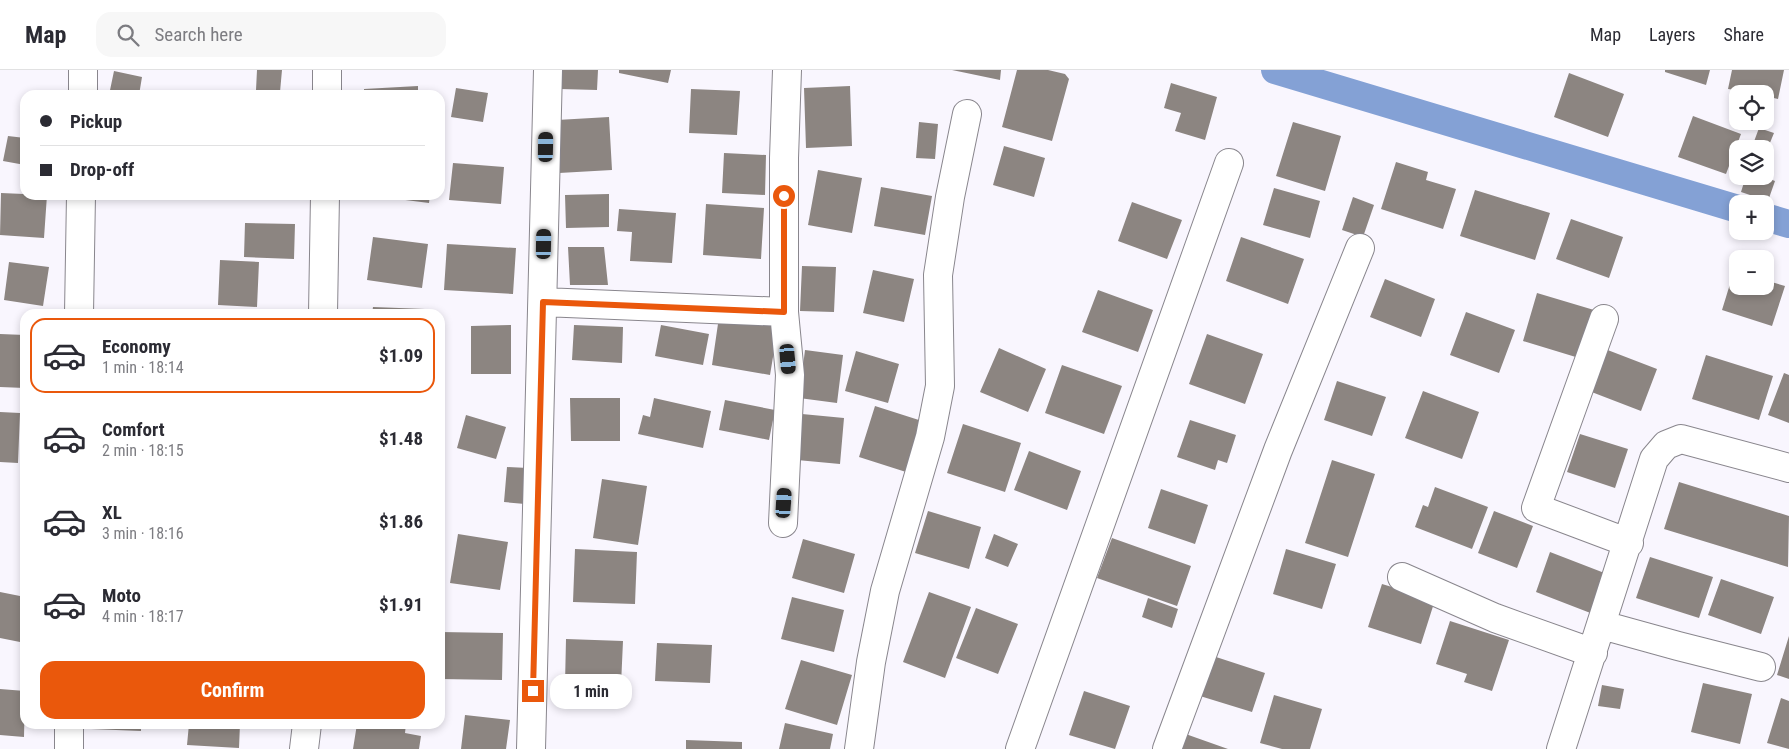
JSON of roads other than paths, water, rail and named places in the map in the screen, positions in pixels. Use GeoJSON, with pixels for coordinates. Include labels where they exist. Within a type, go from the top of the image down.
{"type":"FeatureCollection","features":[{"type":"Feature","properties":{"kind":"street"},"geometry":{"type":"LineString","coordinates":[[83,70],[83,90]]}},
{"type":"Feature","properties":{"kind":"street"},"geometry":{"type":"LineString","coordinates":[[327,70],[327,90]]}},
{"type":"Feature","properties":{"kind":"street"},"geometry":{"type":"LineString","coordinates":[[531,749],[548,70]]}},
{"type":"Feature","properties":{"kind":"street"},"geometry":{"type":"LineString","coordinates":[[783,523],[790,375],[784,312],[784,158],[787,70]]}},
{"type":"Feature","properties":{"kind":"street"},"geometry":{"type":"LineString","coordinates":[[859,749],[871,662],[885,590],[930,437],[940,386],[938,275],[950,197],[967,114]]}},
{"type":"Feature","properties":{"kind":"street"},"geometry":{"type":"LineString","coordinates":[[1020,749],[1229,163]]}},
{"type":"Feature","properties":{"kind":"street"},"geometry":{"type":"LineString","coordinates":[[79,309],[81,200]]}},
{"type":"Feature","properties":{"kind":"street"},"geometry":{"type":"LineString","coordinates":[[323,309],[325,200]]}},
{"type":"Feature","properties":{"kind":"street"},"geometry":{"type":"LineString","coordinates":[[1167,749],[1278,450],[1360,248]]}},
{"type":"Feature","properties":{"kind":"street"},"geometry":{"type":"LineString","coordinates":[[543,302],[784,312]]}},
{"type":"Feature","properties":{"kind":"street"},"geometry":{"type":"LineString","coordinates":[[1604,318],[1536,508],[1629,543]]}},
{"type":"Feature","properties":{"kind":"street"},"geometry":{"type":"LineString","coordinates":[[1566,748],[1593,653],[1654,459],[1666,445],[1681,439],[1789,468]]}},
{"type":"Feature","properties":{"kind":"street"},"geometry":{"type":"LineString","coordinates":[[1402,576],[1495,618],[1593,653]]}},
{"type":"Feature","properties":{"kind":"street"},"geometry":{"type":"LineString","coordinates":[[1602,625],[1761,666]]}},
{"type":"Feature","properties":{"kind":"street"},"geometry":{"type":"LineString","coordinates":[[69,749],[70,729]]}},
{"type":"Feature","properties":{"kind":"street"},"geometry":{"type":"LineString","coordinates":[[304,749],[306,729]]}},
{"type":"Feature","properties":{"kind":"waterway"},"geometry":{"type":"LineString","coordinates":[[1275,70],[1729,206]]}},
{"type":"Feature","properties":{"kind":"waterway"},"geometry":{"type":"LineString","coordinates":[[1774,220],[1789,224]]}}]}
